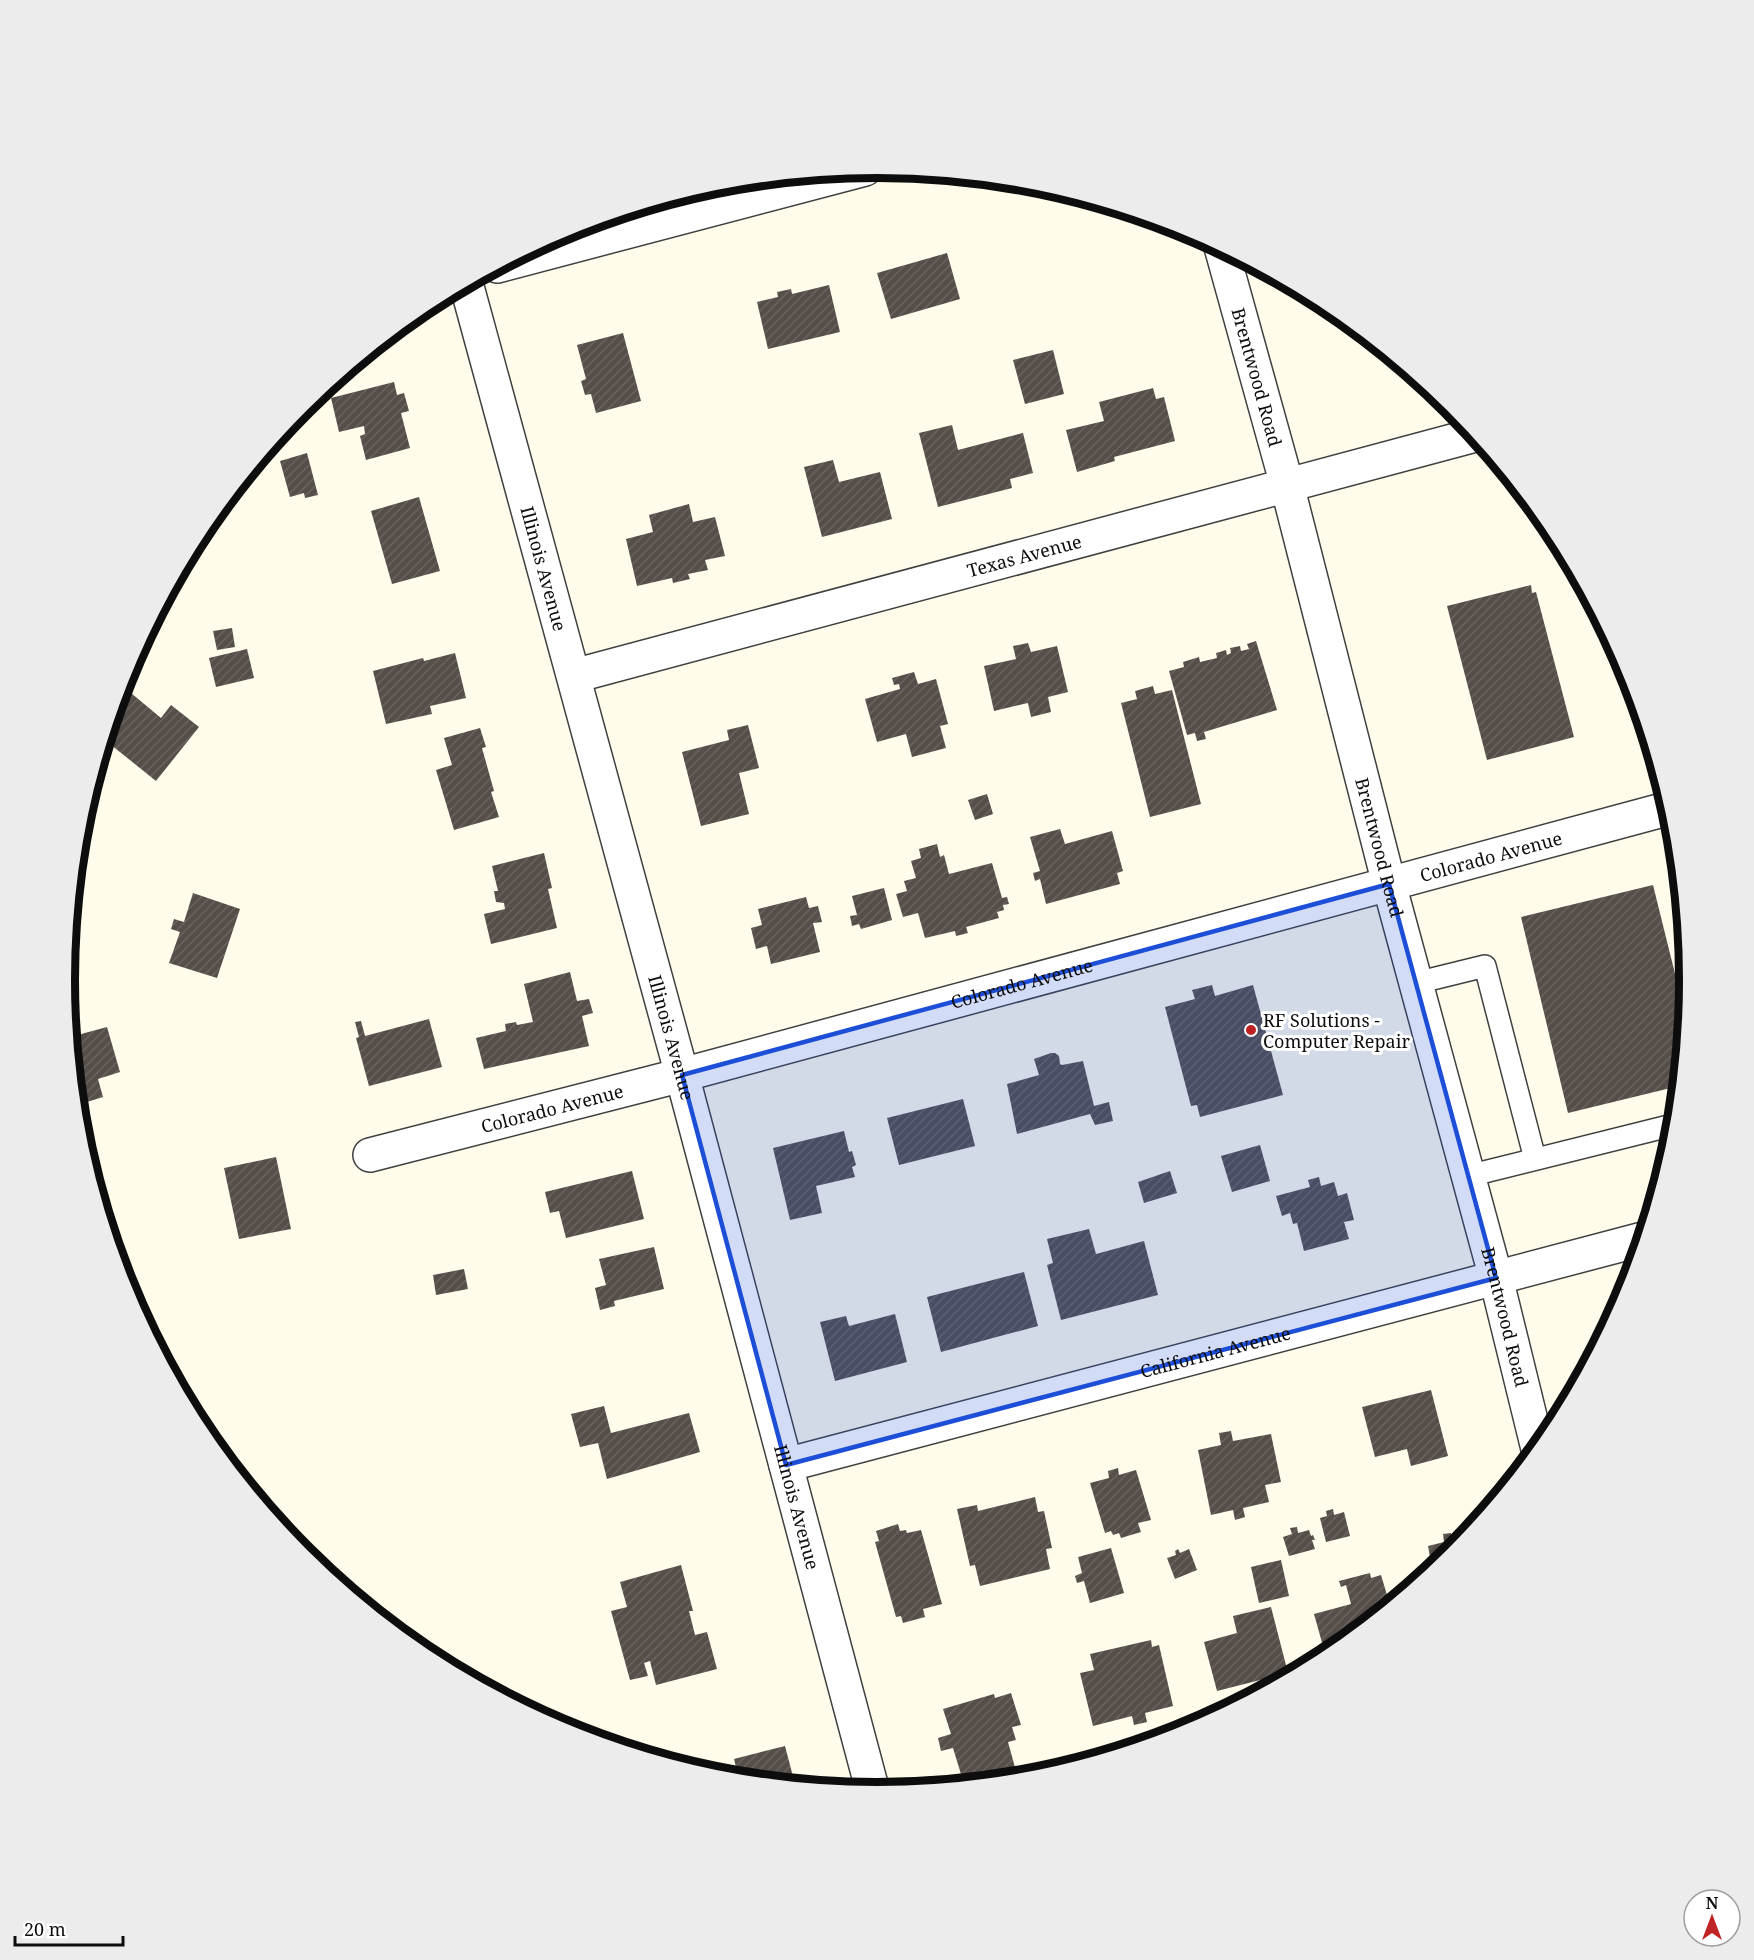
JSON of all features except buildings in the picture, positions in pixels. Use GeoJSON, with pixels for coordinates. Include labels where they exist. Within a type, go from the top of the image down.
{"type":"FeatureCollection","features":[{"type":"Feature","properties":{"kind":"street"},"geometry":{"type":"LineString","coordinates":[[530,257],[822,180]]}},
{"type":"Feature","properties":{"kind":"street","name":"Brentwood Road"},"geometry":{"type":"LineString","coordinates":[[1224,257],[1287,485],[1389,884],[1496,1278],[1535,1438]]}},
{"type":"Feature","properties":{"kind":"street","name":"Illinois Avenue"},"geometry":{"type":"LineString","coordinates":[[468,290],[682,1075],[870,1782]]}},
{"type":"Feature","properties":{"kind":"street","name":"Texas Avenue"},"geometry":{"type":"LineString","coordinates":[[574,676],[1467,437]]}},
{"type":"Feature","properties":{"kind":"street","name":"Colorado Avenue"},"geometry":{"type":"LineString","coordinates":[[370,1155],[682,1075],[1661,810]]}},
{"type":"Feature","properties":{"kind":"street","name":"California Avenue"},"geometry":{"type":"LineString","coordinates":[[786,1465],[1635,1241]]}},
{"type":"Feature","properties":{"kind":"lane"},"geometry":{"type":"LineString","coordinates":[[1416,983],[1485,966],[1535,1159]]}},
{"type":"Feature","properties":{"kind":"lane"},"geometry":{"type":"LineString","coordinates":[[1468,1176],[1665,1127]]}},
{"type":"Feature","properties":{"kind":"highlighted area"},"geometry":{"type":"Polygon","coordinates":[[[1389,884],[1496,1278],[786,1465],[682,1075],[1389,884]]]}},
{"type":"Feature","properties":{"kind":"place","name":"RF Solutions - Computer Repair"},"geometry":{"type":"Point","coordinates":[1251,1030]}}]}
